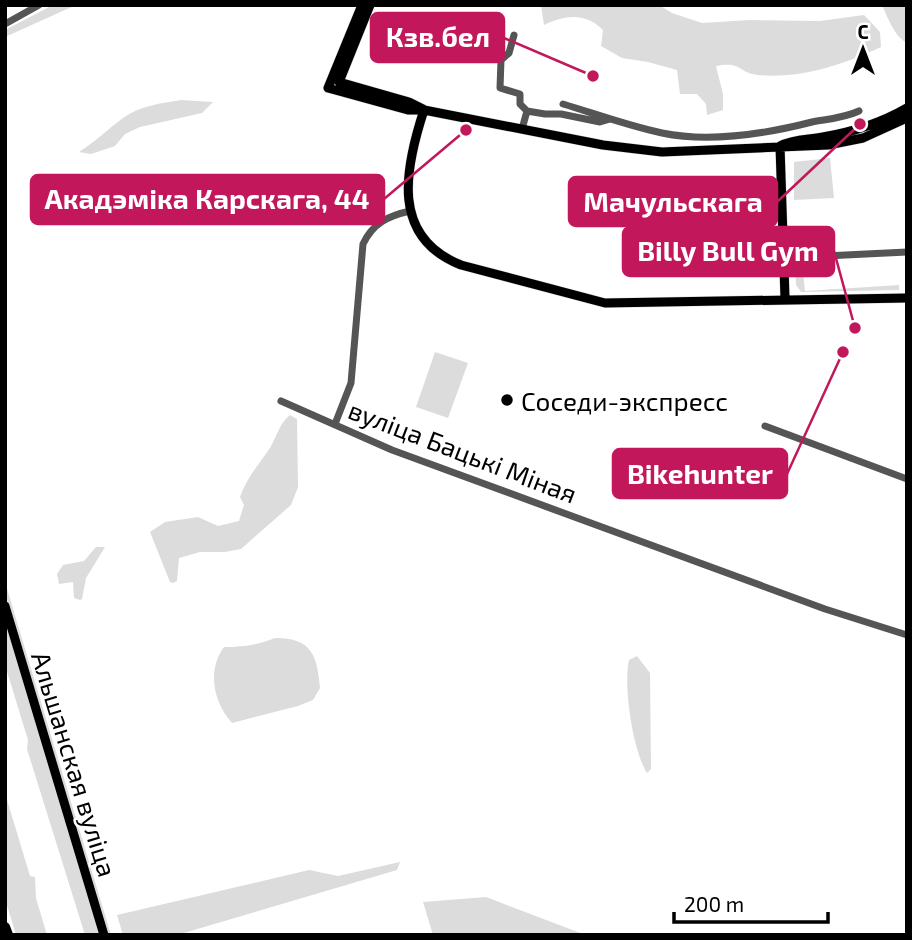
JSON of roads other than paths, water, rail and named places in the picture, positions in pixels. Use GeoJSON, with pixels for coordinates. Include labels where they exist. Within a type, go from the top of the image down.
{"type":"FeatureCollection","features":[{"type":"Feature","properties":{"kind":"highway"},"geometry":{"type":"LineString","coordinates":[[5,927],[8,935]]}},
{"type":"Feature","properties":{"kind":"main road"},"geometry":{"type":"LineString","coordinates":[[362,5],[328,88],[337,86],[409,102],[424,110],[603,145],[662,152],[780,146],[799,148],[844,143],[877,133],[907,118]]}},
{"type":"Feature","properties":{"kind":"main road"},"geometry":{"type":"LineString","coordinates":[[337,86],[370,5]]}},
{"type":"Feature","properties":{"kind":"main road"},"geometry":{"type":"LineString","coordinates":[[780,146],[791,141],[820,138],[860,128],[907,108]]}},
{"type":"Feature","properties":{"kind":"main road"},"geometry":{"type":"LineString","coordinates":[[424,110],[408,176],[410,211],[424,238],[437,252],[453,262],[605,303],[907,297]]}},
{"type":"Feature","properties":{"kind":"main road"},"geometry":{"type":"LineString","coordinates":[[780,146],[785,298]]}},
{"type":"Feature","properties":{"kind":"main road","name":"Альшанская вуліца"},"geometry":{"type":"LineString","coordinates":[[5,606],[104,935]]}},
{"type":"Feature","properties":{"kind":"street"},"geometry":{"type":"LineString","coordinates":[[5,24],[39,5]]}},
{"type":"Feature","properties":{"kind":"street"},"geometry":{"type":"LineString","coordinates":[[514,35],[509,53],[501,60],[500,88],[520,94],[520,104],[527,111],[600,122],[610,119]]}},
{"type":"Feature","properties":{"kind":"street"},"geometry":{"type":"LineString","coordinates":[[563,104],[663,133],[696,136],[779,130],[859,111]]}},
{"type":"Feature","properties":{"kind":"street"},"geometry":{"type":"LineString","coordinates":[[523,129],[527,111]]}},
{"type":"Feature","properties":{"kind":"street"},"geometry":{"type":"LineString","coordinates":[[779,130],[780,146]]}},
{"type":"Feature","properties":{"kind":"street"},"geometry":{"type":"LineString","coordinates":[[335,424],[351,383],[363,244],[370,230],[380,222],[410,211]]}},
{"type":"Feature","properties":{"kind":"street"},"geometry":{"type":"LineString","coordinates":[[784,258],[907,252]]}},
{"type":"Feature","properties":{"kind":"street","name":"вуліца Бацькі Міная"},"geometry":{"type":"LineString","coordinates":[[281,401],[392,450],[825,609],[907,635]]}},
{"type":"Feature","properties":{"kind":"street"},"geometry":{"type":"LineString","coordinates":[[765,426],[907,479]]}},
{"type":"Feature","properties":{"kind":"place","name":"Кзв.бел"},"geometry":{"type":"Point","coordinates":[593,76]}},
{"type":"Feature","properties":{"kind":"place","name":"Мачульскага"},"geometry":{"type":"Point","coordinates":[860,124]}},
{"type":"Feature","properties":{"kind":"place","name":"Акадэміка Карскага, 44"},"geometry":{"type":"Point","coordinates":[466,130]}},
{"type":"Feature","properties":{"kind":"place","name":"Billy Bull Gym"},"geometry":{"type":"Point","coordinates":[855,328]}},
{"type":"Feature","properties":{"kind":"place","name":"Bikehunter"},"geometry":{"type":"Point","coordinates":[843,352]}},
{"type":"Feature","properties":{"kind":"place","name":"Соседи-экспресс"},"geometry":{"type":"Point","coordinates":[507,400]}}]}
